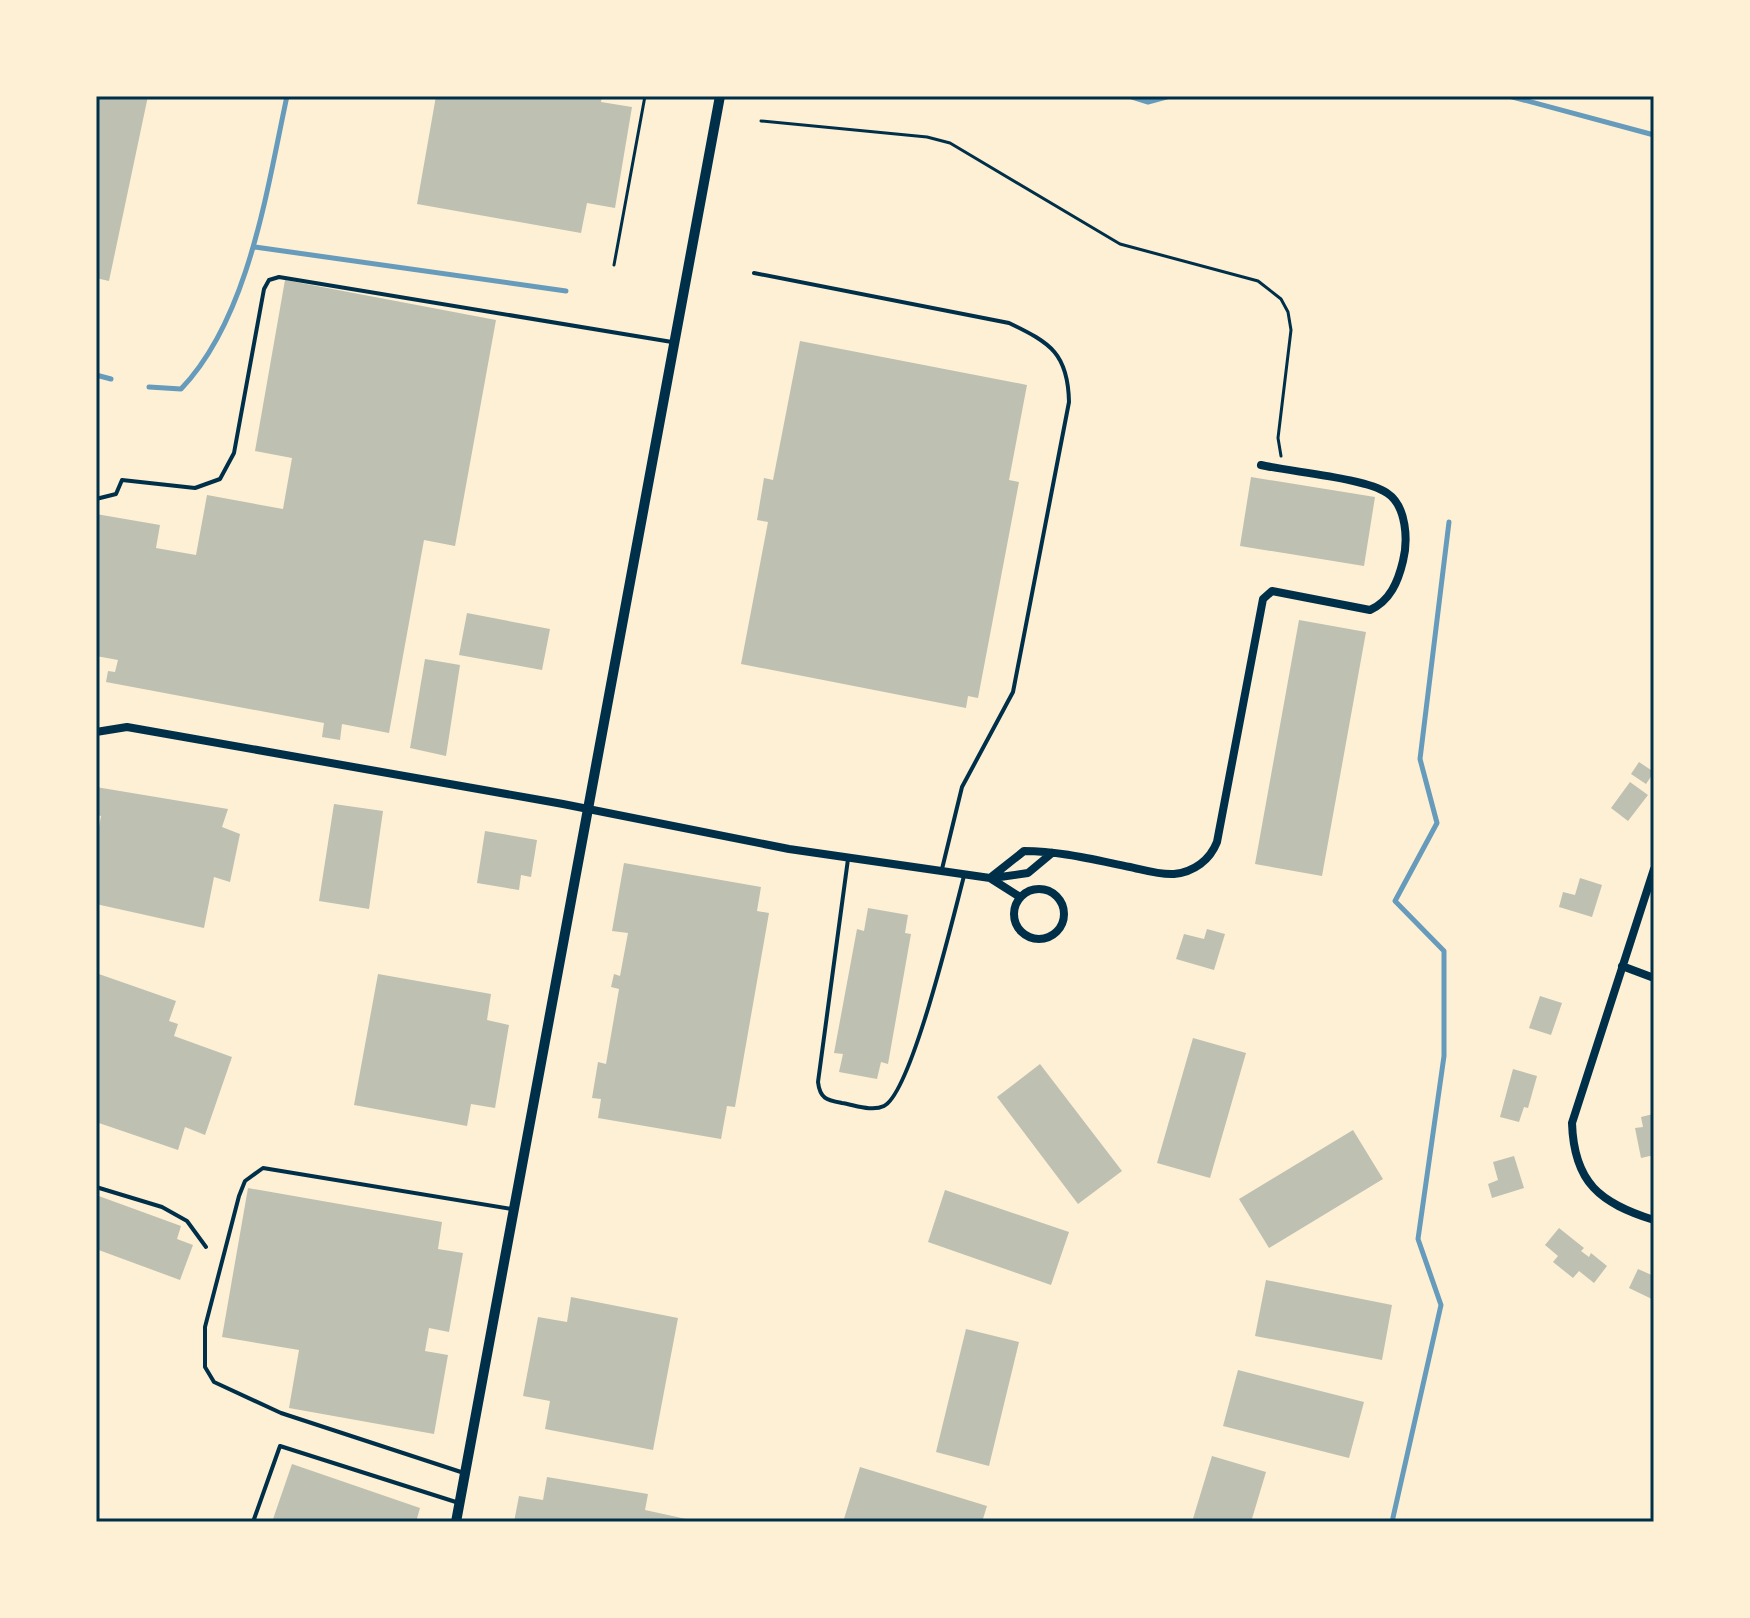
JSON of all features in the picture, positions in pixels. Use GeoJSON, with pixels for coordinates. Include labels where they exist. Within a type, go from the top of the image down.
{"type":"FeatureCollection","features":[{"type":"Feature","properties":{"kind":"street"},"geometry":{"type":"LineString","coordinates":[[456,1522],[720,96]]}},
{"type":"Feature","properties":{"kind":"street"},"geometry":{"type":"LineString","coordinates":[[990,878],[1024,851],[1174,874],[1202,864],[1213,853],[1217,842],[1263,599],[1272,591],[1370,610],[1382,604],[1389,595],[1405,552],[1402,514],[1395,500],[1374,487],[1261,465]]}},
{"type":"Feature","properties":{"kind":"street"},"geometry":{"type":"LineString","coordinates":[[96,732],[127,727],[848,859],[964,876],[990,878],[1028,873],[1052,853]]}},
{"type":"Feature","properties":{"kind":"street"},"geometry":{"type":"LineString","coordinates":[[1654,869],[1572,1123],[1578,1166],[1603,1197],[1621,1209],[1654,1220]]}},
{"type":"Feature","properties":{"kind":"street"},"geometry":{"type":"LineString","coordinates":[[990,878],[1020,897]]}},
{"type":"Feature","properties":{"kind":"street"},"geometry":{"type":"LineString","coordinates":[[1039,889],[1055,895],[1063,913],[1058,929],[1043,938],[1023,933],[1014,913],[1020,897],[1039,889]]}},
{"type":"Feature","properties":{"kind":"street"},"geometry":{"type":"LineString","coordinates":[[1622,966],[1654,978]]}},
{"type":"Feature","properties":{"kind":"lane"},"geometry":{"type":"LineString","coordinates":[[754,273],[1009,323],[1040,338],[1059,356],[1068,374],[1069,402],[1013,692],[962,787],[941,873]]}},
{"type":"Feature","properties":{"kind":"lane"},"geometry":{"type":"LineString","coordinates":[[96,499],[116,494],[122,480],[195,488],[220,479],[234,453],[264,289],[269,280],[279,277],[291,276],[675,343]]}},
{"type":"Feature","properties":{"kind":"lane"},"geometry":{"type":"LineString","coordinates":[[848,859],[818,1082],[819,1093],[826,1100],[870,1108],[882,1108],[891,1101],[905,1076],[937,979],[964,876]]}},
{"type":"Feature","properties":{"kind":"lane"},"geometry":{"type":"LineString","coordinates":[[465,1473],[281,1413],[227,1391],[214,1382],[205,1367],[205,1327],[239,1196],[245,1181],[263,1168],[514,1209]]}},
{"type":"Feature","properties":{"kind":"lane"},"geometry":{"type":"LineString","coordinates":[[96,1187],[162,1207],[187,1221],[206,1247]]}},
{"type":"Feature","properties":{"kind":"lane"},"geometry":{"type":"LineString","coordinates":[[253,1522],[280,1446],[459,1503]]}},
{"type":"Feature","properties":{"kind":"path"},"geometry":{"type":"LineString","coordinates":[[614,265],[645,96]]}},
{"type":"Feature","properties":{"kind":"path"},"geometry":{"type":"LineString","coordinates":[[761,121],[927,137],[950,143],[1080,223],[1132,250],[1258,281],[1281,299],[1288,312],[1291,330],[1278,438],[1283,470]]}},
{"type":"Feature","properties":{"kind":"building"},"geometry":{"type":"Polygon","coordinates":[[[96,96],[148,96],[109,281],[96,278],[96,96]]]}},
{"type":"Feature","properties":{"kind":"building"},"geometry":{"type":"Polygon","coordinates":[[[436,96],[602,96],[601,102],[632,107],[615,208],[587,203],[581,233],[417,204],[436,96]]]}},
{"type":"Feature","properties":{"kind":"building"},"geometry":{"type":"Polygon","coordinates":[[[285,280],[496,320],[455,546],[424,540],[389,733],[342,724],[340,740],[322,737],[324,723],[106,682],[108,671],[115,672],[118,660],[96,656],[96,514],[160,525],[156,548],[196,555],[207,495],[283,509],[292,458],[255,451],[285,280]]]}},
{"type":"Feature","properties":{"kind":"building"},"geometry":{"type":"Polygon","coordinates":[[[800,341],[1027,385],[1009,480],[1019,482],[978,698],[968,696],[966,708],[741,664],[768,522],[757,520],[764,478],[773,480],[800,341]]]}},
{"type":"Feature","properties":{"kind":"building"},"geometry":{"type":"Polygon","coordinates":[[[1251,477],[1375,497],[1364,566],[1240,546],[1251,477]]]}},
{"type":"Feature","properties":{"kind":"building"},"geometry":{"type":"Polygon","coordinates":[[[467,613],[550,629],[542,670],[459,655],[467,613]]]}},
{"type":"Feature","properties":{"kind":"building"},"geometry":{"type":"Polygon","coordinates":[[[1299,620],[1366,632],[1322,876],[1255,864],[1299,620]]]}},
{"type":"Feature","properties":{"kind":"building"},"geometry":{"type":"Polygon","coordinates":[[[425,659],[460,665],[446,756],[410,748],[425,659]]]}},
{"type":"Feature","properties":{"kind":"building"},"geometry":{"type":"Polygon","coordinates":[[[1639,762],[1654,772],[1646,784],[1631,774],[1639,762]]]}},
{"type":"Feature","properties":{"kind":"building"},"geometry":{"type":"Polygon","coordinates":[[[1630,782],[1648,795],[1628,821],[1611,808],[1630,782]]]}},
{"type":"Feature","properties":{"kind":"building"},"geometry":{"type":"Polygon","coordinates":[[[96,787],[228,809],[222,827],[240,834],[230,882],[214,877],[204,928],[96,904],[96,844],[101,816],[96,815],[96,787]]]}},
{"type":"Feature","properties":{"kind":"building"},"geometry":{"type":"Polygon","coordinates":[[[334,804],[383,811],[369,909],[319,901],[334,804]]]}},
{"type":"Feature","properties":{"kind":"building"},"geometry":{"type":"Polygon","coordinates":[[[485,831],[537,840],[531,877],[521,875],[519,890],[477,883],[485,831]]]}},
{"type":"Feature","properties":{"kind":"building"},"geometry":{"type":"Polygon","coordinates":[[[624,863],[761,887],[757,911],[769,913],[735,1107],[727,1106],[721,1139],[598,1118],[601,1099],[592,1098],[598,1062],[606,1064],[619,989],[611,987],[614,974],[620,976],[628,933],[612,931],[624,863]]]}},
{"type":"Feature","properties":{"kind":"building"},"geometry":{"type":"Polygon","coordinates":[[[1580,878],[1602,885],[1592,917],[1559,907],[1563,892],[1575,895],[1580,878]]]}},
{"type":"Feature","properties":{"kind":"building"},"geometry":{"type":"Polygon","coordinates":[[[868,908],[908,915],[905,933],[911,934],[888,1064],[881,1062],[877,1079],[839,1072],[843,1054],[834,1053],[857,929],[864,931],[868,908]]]}},
{"type":"Feature","properties":{"kind":"building"},"geometry":{"type":"Polygon","coordinates":[[[1207,929],[1225,934],[1214,970],[1176,959],[1184,934],[1204,939],[1207,929]]]}},
{"type":"Feature","properties":{"kind":"building"},"geometry":{"type":"Polygon","coordinates":[[[96,973],[176,1001],[169,1021],[178,1024],[174,1036],[232,1057],[205,1135],[185,1127],[178,1150],[96,1122],[96,973]]]}},
{"type":"Feature","properties":{"kind":"building"},"geometry":{"type":"Polygon","coordinates":[[[378,974],[491,994],[487,1020],[509,1025],[495,1108],[471,1104],[467,1126],[354,1105],[378,974]]]}},
{"type":"Feature","properties":{"kind":"building"},"geometry":{"type":"Polygon","coordinates":[[[1540,996],[1562,1003],[1551,1035],[1529,1028],[1540,996]]]}},
{"type":"Feature","properties":{"kind":"building"},"geometry":{"type":"Polygon","coordinates":[[[1193,1038],[1246,1053],[1210,1178],[1157,1163],[1193,1038]]]}},
{"type":"Feature","properties":{"kind":"building"},"geometry":{"type":"Polygon","coordinates":[[[1040,1064],[1122,1171],[1078,1204],[997,1097],[1040,1064]]]}},
{"type":"Feature","properties":{"kind":"building"},"geometry":{"type":"Polygon","coordinates":[[[1513,1069],[1537,1076],[1528,1108],[1524,1107],[1519,1122],[1500,1117],[1513,1069]]]}},
{"type":"Feature","properties":{"kind":"building"},"geometry":{"type":"Polygon","coordinates":[[[1653,1114],[1654,1155],[1641,1158],[1635,1128],[1643,1127],[1641,1117],[1653,1114]]]}},
{"type":"Feature","properties":{"kind":"building"},"geometry":{"type":"Polygon","coordinates":[[[1353,1130],[1383,1179],[1269,1248],[1239,1199],[1353,1130]]]}},
{"type":"Feature","properties":{"kind":"building"},"geometry":{"type":"Polygon","coordinates":[[[1514,1156],[1524,1188],[1492,1198],[1488,1184],[1498,1180],[1493,1162],[1514,1156]]]}},
{"type":"Feature","properties":{"kind":"building"},"geometry":{"type":"Polygon","coordinates":[[[248,1188],[442,1222],[438,1249],[463,1253],[449,1332],[429,1328],[425,1351],[448,1355],[434,1434],[289,1408],[299,1350],[222,1337],[248,1188]]]}},
{"type":"Feature","properties":{"kind":"building"},"geometry":{"type":"Polygon","coordinates":[[[945,1190],[1069,1232],[1051,1285],[928,1242],[945,1190]]]}},
{"type":"Feature","properties":{"kind":"building"},"geometry":{"type":"Polygon","coordinates":[[[96,1195],[181,1226],[177,1239],[193,1245],[180,1280],[96,1249],[96,1195]]]}},
{"type":"Feature","properties":{"kind":"building"},"geometry":{"type":"Polygon","coordinates":[[[1559,1228],[1584,1248],[1581,1251],[1589,1257],[1591,1253],[1607,1266],[1594,1283],[1579,1271],[1573,1278],[1553,1262],[1558,1256],[1545,1245],[1559,1228]]]}},
{"type":"Feature","properties":{"kind":"building"},"geometry":{"type":"Polygon","coordinates":[[[1638,1269],[1654,1276],[1654,1300],[1629,1288],[1638,1269]]]}},
{"type":"Feature","properties":{"kind":"building"},"geometry":{"type":"Polygon","coordinates":[[[1266,1280],[1392,1305],[1382,1360],[1255,1336],[1266,1280]]]}},
{"type":"Feature","properties":{"kind":"building"},"geometry":{"type":"Polygon","coordinates":[[[571,1297],[678,1318],[653,1450],[545,1429],[550,1401],[523,1396],[538,1317],[567,1322],[571,1297]]]}},
{"type":"Feature","properties":{"kind":"building"},"geometry":{"type":"Polygon","coordinates":[[[966,1329],[1019,1342],[989,1466],[936,1452],[966,1329]]]}},
{"type":"Feature","properties":{"kind":"building"},"geometry":{"type":"Polygon","coordinates":[[[1238,1370],[1364,1402],[1349,1458],[1223,1426],[1238,1370]]]}},
{"type":"Feature","properties":{"kind":"building"},"geometry":{"type":"Polygon","coordinates":[[[1212,1456],[1266,1472],[1251,1522],[1192,1522],[1212,1456]]]}},
{"type":"Feature","properties":{"kind":"building"},"geometry":{"type":"Polygon","coordinates":[[[292,1464],[420,1508],[416,1522],[272,1522],[292,1464]]]}},
{"type":"Feature","properties":{"kind":"building"},"geometry":{"type":"Polygon","coordinates":[[[860,1467],[987,1506],[982,1522],[843,1522],[860,1467]]]}},
{"type":"Feature","properties":{"kind":"building"},"geometry":{"type":"Polygon","coordinates":[[[547,1477],[648,1494],[645,1510],[700,1522],[514,1522],[519,1496],[543,1500],[547,1477]]]}},
{"type":"Feature","properties":{"kind":"waterway"},"geometry":{"type":"LineString","coordinates":[[149,387],[181,389],[204,360],[223,326],[252,251],[287,96]]}},
{"type":"Feature","properties":{"kind":"waterway"},"geometry":{"type":"LineString","coordinates":[[1129,96],[1148,102],[1170,96]]}},
{"type":"Feature","properties":{"kind":"waterway"},"geometry":{"type":"LineString","coordinates":[[1509,96],[1654,135]]}},
{"type":"Feature","properties":{"kind":"waterway"},"geometry":{"type":"LineString","coordinates":[[255,247],[566,291]]}},
{"type":"Feature","properties":{"kind":"waterway"},"geometry":{"type":"LineString","coordinates":[[96,375],[111,379]]}},
{"type":"Feature","properties":{"kind":"waterway"},"geometry":{"type":"LineString","coordinates":[[1392,1522],[1441,1305],[1418,1239],[1444,1056],[1444,951],[1395,901],[1437,823],[1420,759],[1449,522]]}}]}
